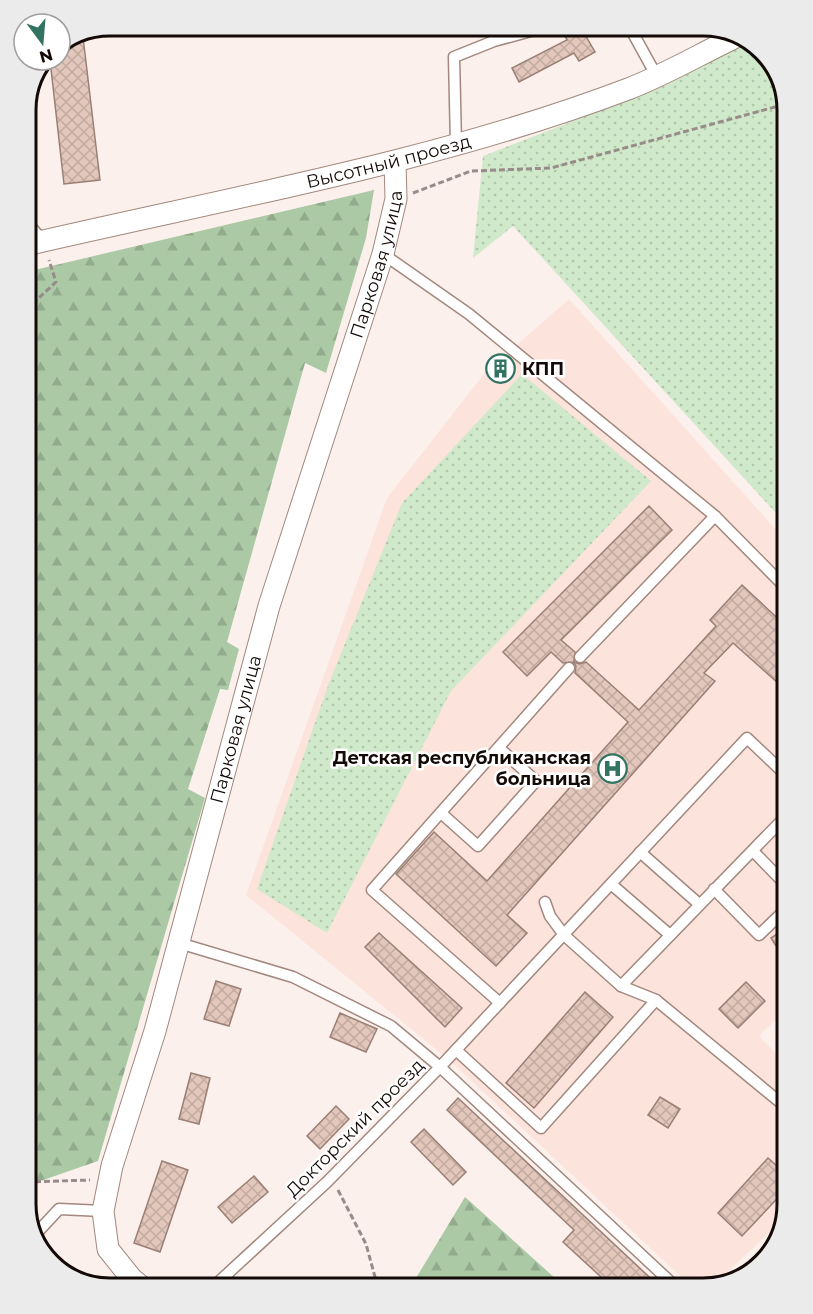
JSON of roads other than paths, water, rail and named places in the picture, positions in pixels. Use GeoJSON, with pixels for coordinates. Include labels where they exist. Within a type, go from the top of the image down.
{"type":"FeatureCollection","features":[{"type":"Feature","properties":{"kind":"street","name":"Высотный проезд"},"geometry":{"type":"LineString","coordinates":[[36,243],[395,162],[456,145],[619,92],[728,41]]}},
{"type":"Feature","properties":{"kind":"street","name":"Парковая улица"},"geometry":{"type":"LineString","coordinates":[[131,1278],[108,1249],[103,1211],[109,1179],[179,943],[269,606],[383,254],[396,199],[395,162]]}},
{"type":"Feature","properties":{"kind":"lane"},"geometry":{"type":"LineString","coordinates":[[456,145],[454,57],[512,36]]}},
{"type":"Feature","properties":{"kind":"lane"},"geometry":{"type":"LineString","coordinates":[[635,36],[656,75]]}},
{"type":"Feature","properties":{"kind":"lane"},"geometry":{"type":"LineString","coordinates":[[383,254],[469,314],[715,516],[777,578]]}},
{"type":"Feature","properties":{"kind":"lane"},"geometry":{"type":"LineString","coordinates":[[580,657],[715,516]]}},
{"type":"Feature","properties":{"kind":"lane"},"geometry":{"type":"LineString","coordinates":[[500,1003],[372,890],[569,668]]}},
{"type":"Feature","properties":{"kind":"lane"},"geometry":{"type":"LineString","coordinates":[[666,1278],[440,1067],[747,738],[777,766]]}},
{"type":"Feature","properties":{"kind":"lane"},"geometry":{"type":"LineString","coordinates":[[441,813],[478,846],[529,789],[536,781],[499,748]]}},
{"type":"Feature","properties":{"kind":"lane"},"geometry":{"type":"LineString","coordinates":[[621,986],[777,826]]}},
{"type":"Feature","properties":{"kind":"lane"},"geometry":{"type":"LineString","coordinates":[[753,851],[777,875]]}},
{"type":"Feature","properties":{"kind":"lane"},"geometry":{"type":"LineString","coordinates":[[640,852],[699,904]]}},
{"type":"Feature","properties":{"kind":"lane"},"geometry":{"type":"LineString","coordinates":[[611,884],[670,935]]}},
{"type":"Feature","properties":{"kind":"lane"},"geometry":{"type":"LineString","coordinates":[[714,889],[759,935],[777,918]]}},
{"type":"Feature","properties":{"kind":"lane"},"geometry":{"type":"LineString","coordinates":[[545,902],[550,916],[564,935],[621,986],[656,1000],[777,1099]]}},
{"type":"Feature","properties":{"kind":"lane","name":"Докторский проезд"},"geometry":{"type":"LineString","coordinates":[[179,943],[293,977],[391,1026],[440,1067],[331,1178],[223,1278]]}},
{"type":"Feature","properties":{"kind":"lane"},"geometry":{"type":"LineString","coordinates":[[456,1050],[541,1128],[656,1000]]}},
{"type":"Feature","properties":{"kind":"lane"},"geometry":{"type":"LineString","coordinates":[[41,1228],[59,1209],[103,1211]]}},
{"type":"Feature","properties":{"kind":"place","name":"КПП"},"geometry":{"type":"Point","coordinates":[501,369]}},
{"type":"Feature","properties":{"kind":"place","name":"Детская республиканская больница"},"geometry":{"type":"Point","coordinates":[612,768]}}]}
